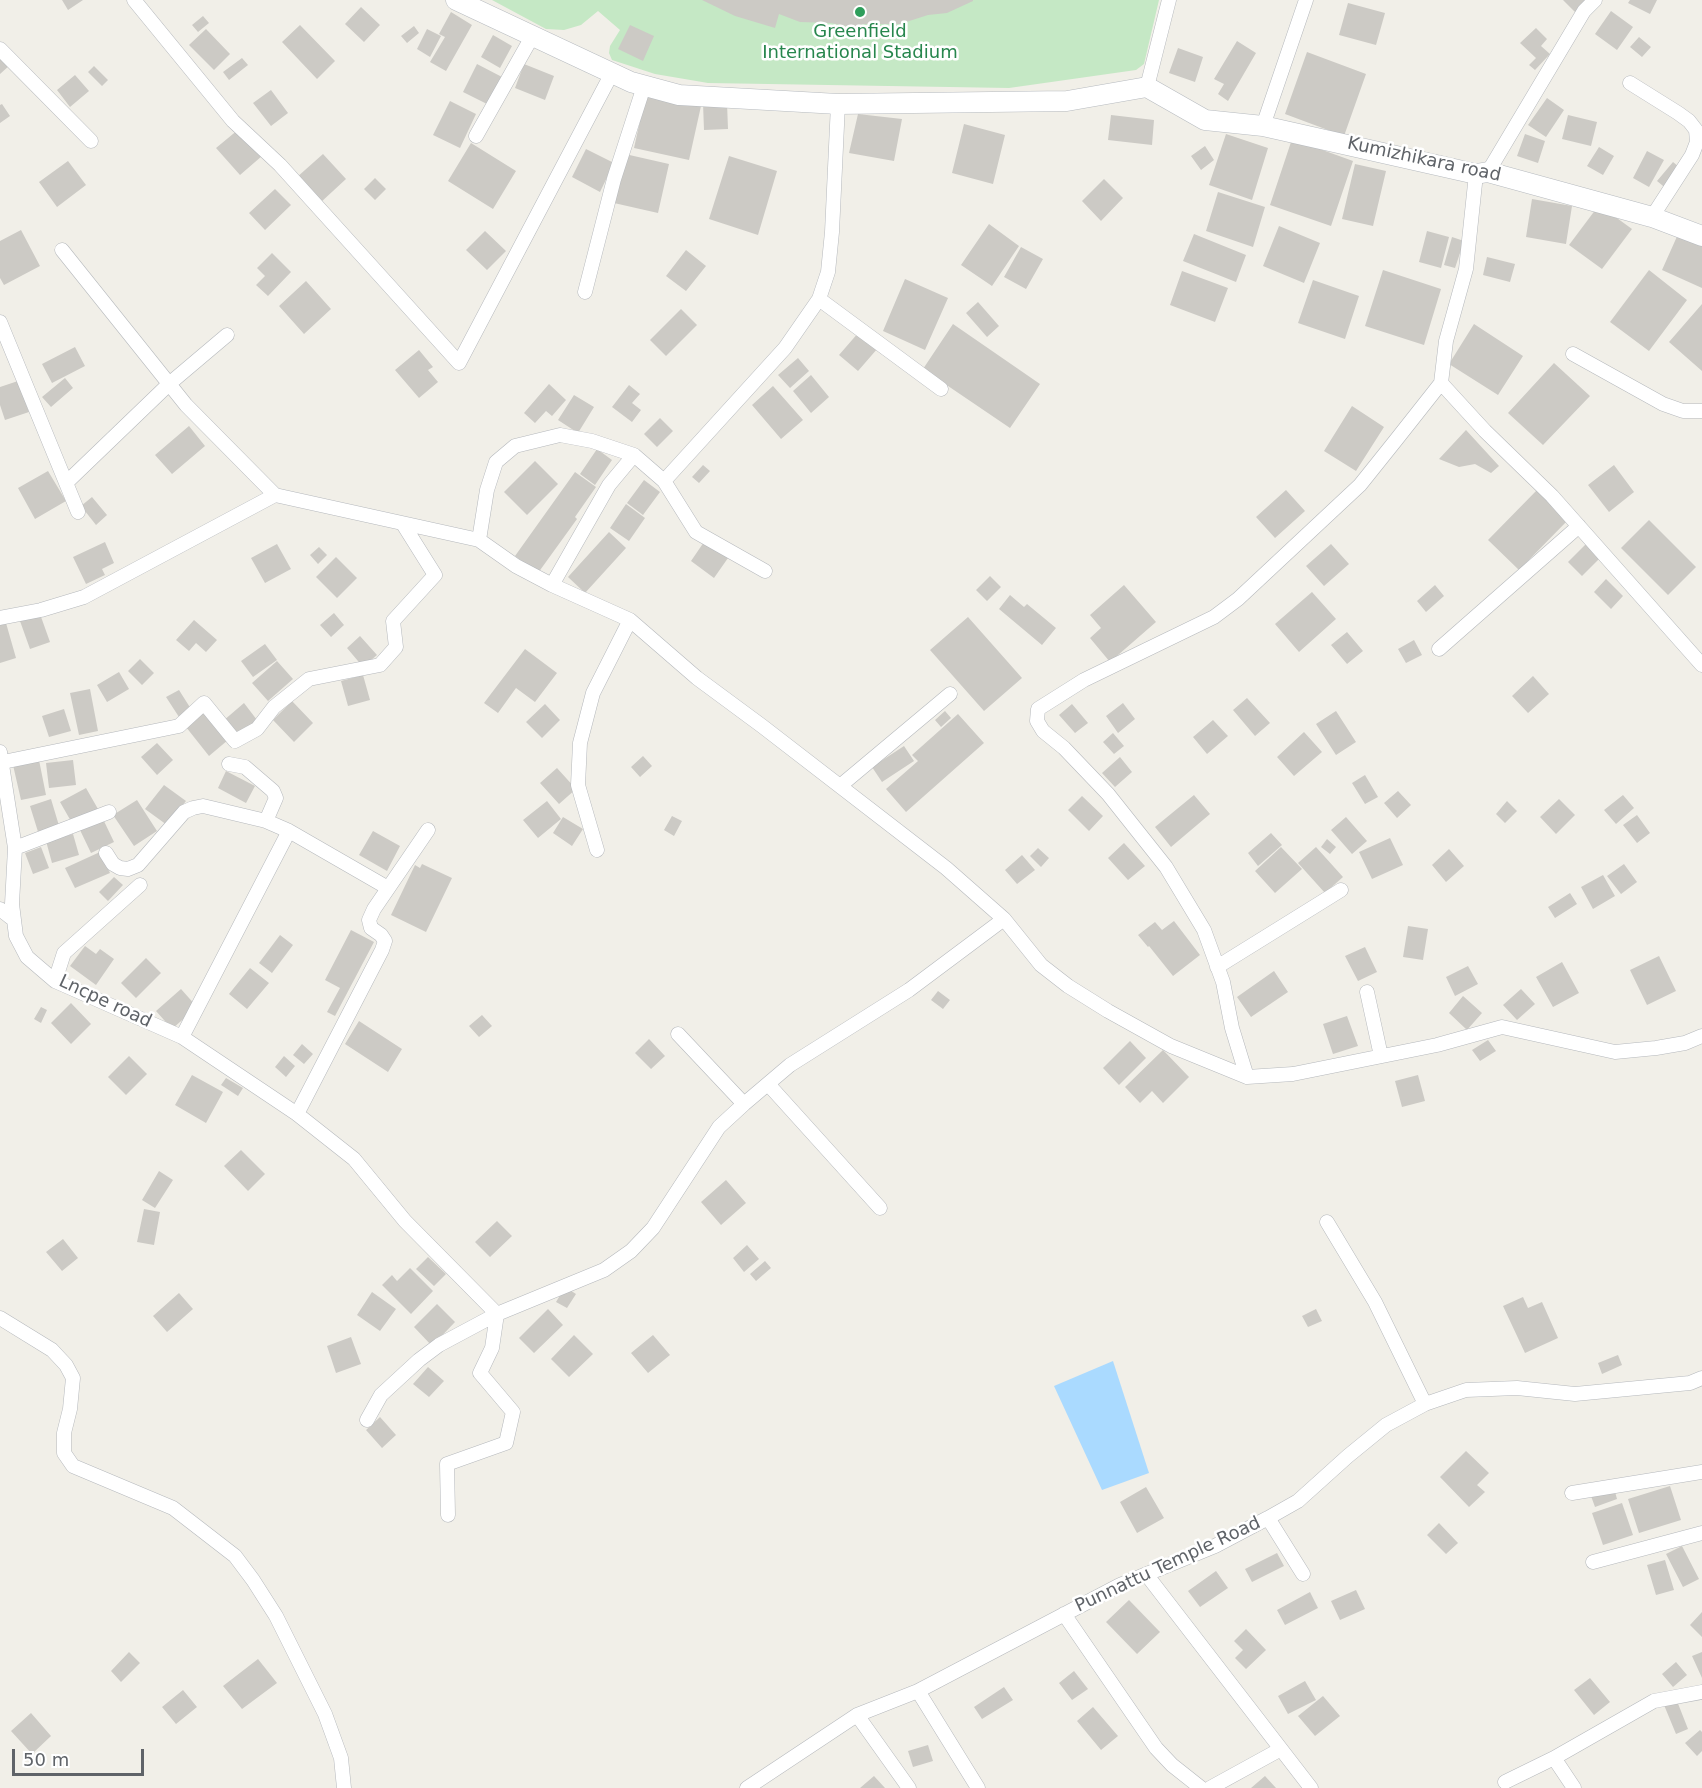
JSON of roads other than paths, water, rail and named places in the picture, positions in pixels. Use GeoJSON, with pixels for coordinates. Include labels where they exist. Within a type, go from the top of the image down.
{"type":"FeatureCollection","features":[{"type":"Feature","properties":{"kind":"street"},"geometry":{"type":"LineString","coordinates":[[134,0],[233,121],[280,165],[459,363],[612,72]]}},
{"type":"Feature","properties":{"kind":"street"},"geometry":{"type":"LineString","coordinates":[[456,0],[644,86],[679,95],[838,104],[1068,100],[1148,87],[1169,0]]}},
{"type":"Feature","properties":{"kind":"street"},"geometry":{"type":"LineString","coordinates":[[1263,126],[1306,0]]}},
{"type":"Feature","properties":{"kind":"street"},"geometry":{"type":"LineString","coordinates":[[1247,1077],[1232,1028],[1223,982],[1204,930],[1166,867],[1108,794],[1064,748],[1043,731],[1036,721],[1038,709],[1084,680],[1214,617],[1238,599],[1360,485],[1441,383],[1446,341],[1466,269],[1482,173],[1584,10],[1595,0]]}},
{"type":"Feature","properties":{"kind":"street"},"geometry":{"type":"LineString","coordinates":[[476,136],[533,35]]}},
{"type":"Feature","properties":{"kind":"street"},"geometry":{"type":"LineString","coordinates":[[0,49],[91,141]]}},
{"type":"Feature","properties":{"kind":"street"},"geometry":{"type":"LineString","coordinates":[[1630,83],[1678,113],[1696,130],[1697,142],[1692,155],[1652,217]]}},
{"type":"Feature","properties":{"kind":"street"},"geometry":{"type":"LineString","coordinates":[[585,292],[614,179],[644,86]]}},
{"type":"Feature","properties":{"kind":"street","name":"Kumizhikara road"},"geometry":{"type":"LineString","coordinates":[[1148,87],[1205,120],[1263,126],[1482,173],[1652,217],[1702,237]]}},
{"type":"Feature","properties":{"kind":"street"},"geometry":{"type":"LineString","coordinates":[[664,481],[785,348],[819,299],[828,272],[832,232],[838,104]]}},
{"type":"Feature","properties":{"kind":"street"},"geometry":{"type":"LineString","coordinates":[[62,250],[186,405],[275,495],[479,540],[516,566],[630,620],[697,678],[946,868],[1004,919],[1041,965],[1068,986],[1108,1011],[1171,1046],[1247,1077],[1293,1074],[1437,1045],[1502,1027],[1615,1052],[1685,1043],[1702,1036]]}},
{"type":"Feature","properties":{"kind":"street"},"geometry":{"type":"LineString","coordinates":[[819,299],[941,389]]}},
{"type":"Feature","properties":{"kind":"street"},"geometry":{"type":"LineString","coordinates":[[0,322],[78,512]]}},
{"type":"Feature","properties":{"kind":"street"},"geometry":{"type":"LineString","coordinates":[[66,483],[169,384],[227,335]]}},
{"type":"Feature","properties":{"kind":"street"},"geometry":{"type":"LineString","coordinates":[[1573,354],[1663,404],[1683,411],[1702,411]]}},
{"type":"Feature","properties":{"kind":"street"},"geometry":{"type":"LineString","coordinates":[[1441,383],[1485,431],[1552,496],[1702,665]]}},
{"type":"Feature","properties":{"kind":"street"},"geometry":{"type":"LineString","coordinates":[[479,540],[487,490],[496,462],[515,446],[561,435],[592,441],[634,455],[664,481],[696,532],[765,571]]}},
{"type":"Feature","properties":{"kind":"street"},"geometry":{"type":"LineString","coordinates":[[552,585],[609,484],[634,455]]}},
{"type":"Feature","properties":{"kind":"street"},"geometry":{"type":"LineString","coordinates":[[0,618],[41,610],[84,597],[275,495]]}},
{"type":"Feature","properties":{"kind":"street"},"geometry":{"type":"LineString","coordinates":[[1,757],[179,726],[204,703],[235,741],[256,729],[274,707],[309,679],[380,665],[396,647],[393,621],[435,575],[403,524]]}},
{"type":"Feature","properties":{"kind":"street"},"geometry":{"type":"LineString","coordinates":[[1439,649],[1579,526]]}},
{"type":"Feature","properties":{"kind":"street"},"geometry":{"type":"LineString","coordinates":[[597,850],[578,784],[580,743],[594,693],[630,620]]}},
{"type":"Feature","properties":{"kind":"street"},"geometry":{"type":"LineString","coordinates":[[840,786],[950,694]]}},
{"type":"Feature","properties":{"kind":"street","name":"Lncpe road"},"geometry":{"type":"LineString","coordinates":[[1,757],[15,848],[12,904],[16,936],[27,957],[55,981],[182,1037],[297,1114],[354,1159],[405,1221],[497,1314]]}},
{"type":"Feature","properties":{"kind":"street"},"geometry":{"type":"LineString","coordinates":[[229,764],[245,767],[273,791],[276,798],[266,821]]}},
{"type":"Feature","properties":{"kind":"street"},"geometry":{"type":"LineString","coordinates":[[106,852],[112,864],[120,868],[128,869],[138,865],[184,812],[203,806],[266,821],[289,831],[388,888]]}},
{"type":"Feature","properties":{"kind":"street"},"geometry":{"type":"LineString","coordinates":[[15,848],[109,812]]}},
{"type":"Feature","properties":{"kind":"street"},"geometry":{"type":"LineString","coordinates":[[297,1114],[382,950],[385,941],[371,928],[369,920],[428,830]]}},
{"type":"Feature","properties":{"kind":"street"},"geometry":{"type":"LineString","coordinates":[[182,1037],[289,831]]}},
{"type":"Feature","properties":{"kind":"street"},"geometry":{"type":"LineString","coordinates":[[55,981],[64,953],[140,885]]}},
{"type":"Feature","properties":{"kind":"street"},"geometry":{"type":"LineString","coordinates":[[1217,967],[1341,890]]}},
{"type":"Feature","properties":{"kind":"street"},"geometry":{"type":"LineString","coordinates":[[0,909],[14,920]]}},
{"type":"Feature","properties":{"kind":"street"},"geometry":{"type":"LineString","coordinates":[[367,1420],[381,1395],[439,1345],[497,1314],[603,1270],[631,1251],[653,1228],[719,1127],[744,1104],[790,1065],[909,990],[1004,919]]}},
{"type":"Feature","properties":{"kind":"street"},"geometry":{"type":"LineString","coordinates":[[1367,992],[1381,1056]]}},
{"type":"Feature","properties":{"kind":"street"},"geometry":{"type":"LineString","coordinates":[[678,1034],[744,1104]]}},
{"type":"Feature","properties":{"kind":"street"},"geometry":{"type":"LineString","coordinates":[[768,1084],[880,1208]]}},
{"type":"Feature","properties":{"kind":"street"},"geometry":{"type":"LineString","coordinates":[[1327,1222],[1375,1302],[1425,1404]]}},
{"type":"Feature","properties":{"kind":"street"},"geometry":{"type":"LineString","coordinates":[[448,1515],[447,1464],[506,1443],[513,1412],[480,1373],[492,1348],[497,1314]]}},
{"type":"Feature","properties":{"kind":"street"},"geometry":{"type":"LineString","coordinates":[[0,1318],[52,1350],[66,1365],[73,1378],[70,1409],[64,1433],[64,1453],[73,1466],[173,1508],[235,1556],[253,1580],[276,1616],[325,1714],[341,1758],[344,1788]]}},
{"type":"Feature","properties":{"kind":"street","name":"Punnattu Temple Road"},"geometry":{"type":"LineString","coordinates":[[747,1788],[857,1715],[918,1692],[1120,1585],[1215,1546],[1268,1518],[1298,1501],[1386,1425],[1425,1404],[1466,1390],[1517,1388],[1575,1394],[1690,1383],[1702,1378]]}},
{"type":"Feature","properties":{"kind":"street"},"geometry":{"type":"LineString","coordinates":[[1572,1492],[1702,1472]]}},
{"type":"Feature","properties":{"kind":"street"},"geometry":{"type":"LineString","coordinates":[[1268,1518],[1303,1574]]}},
{"type":"Feature","properties":{"kind":"street"},"geometry":{"type":"LineString","coordinates":[[1593,1562],[1702,1533]]}},
{"type":"Feature","properties":{"kind":"street"},"geometry":{"type":"LineString","coordinates":[[1146,1574],[1311,1788]]}},
{"type":"Feature","properties":{"kind":"street"},"geometry":{"type":"LineString","coordinates":[[1064,1614],[1156,1748],[1172,1765],[1201,1788]]}},
{"type":"Feature","properties":{"kind":"street"},"geometry":{"type":"LineString","coordinates":[[918,1692],[978,1788]]}},
{"type":"Feature","properties":{"kind":"street"},"geometry":{"type":"LineString","coordinates":[[1504,1782],[1554,1758],[1654,1701],[1702,1692]]}},
{"type":"Feature","properties":{"kind":"street"},"geometry":{"type":"LineString","coordinates":[[857,1715],[909,1788]]}},
{"type":"Feature","properties":{"kind":"street"},"geometry":{"type":"LineString","coordinates":[[1210,1788],[1281,1749]]}},
{"type":"Feature","properties":{"kind":"street"},"geometry":{"type":"LineString","coordinates":[[1554,1758],[1574,1788]]}},
{"type":"Feature","properties":{"kind":"water"},"geometry":{"type":"Polygon","coordinates":[[[1113,1361],[1149,1473],[1102,1490],[1054,1386],[1113,1361]]]}},
{"type":"Feature","properties":{"kind":"place","name":"Greenfield International Stadium"},"geometry":{"type":"Point","coordinates":[860,12]}}]}
